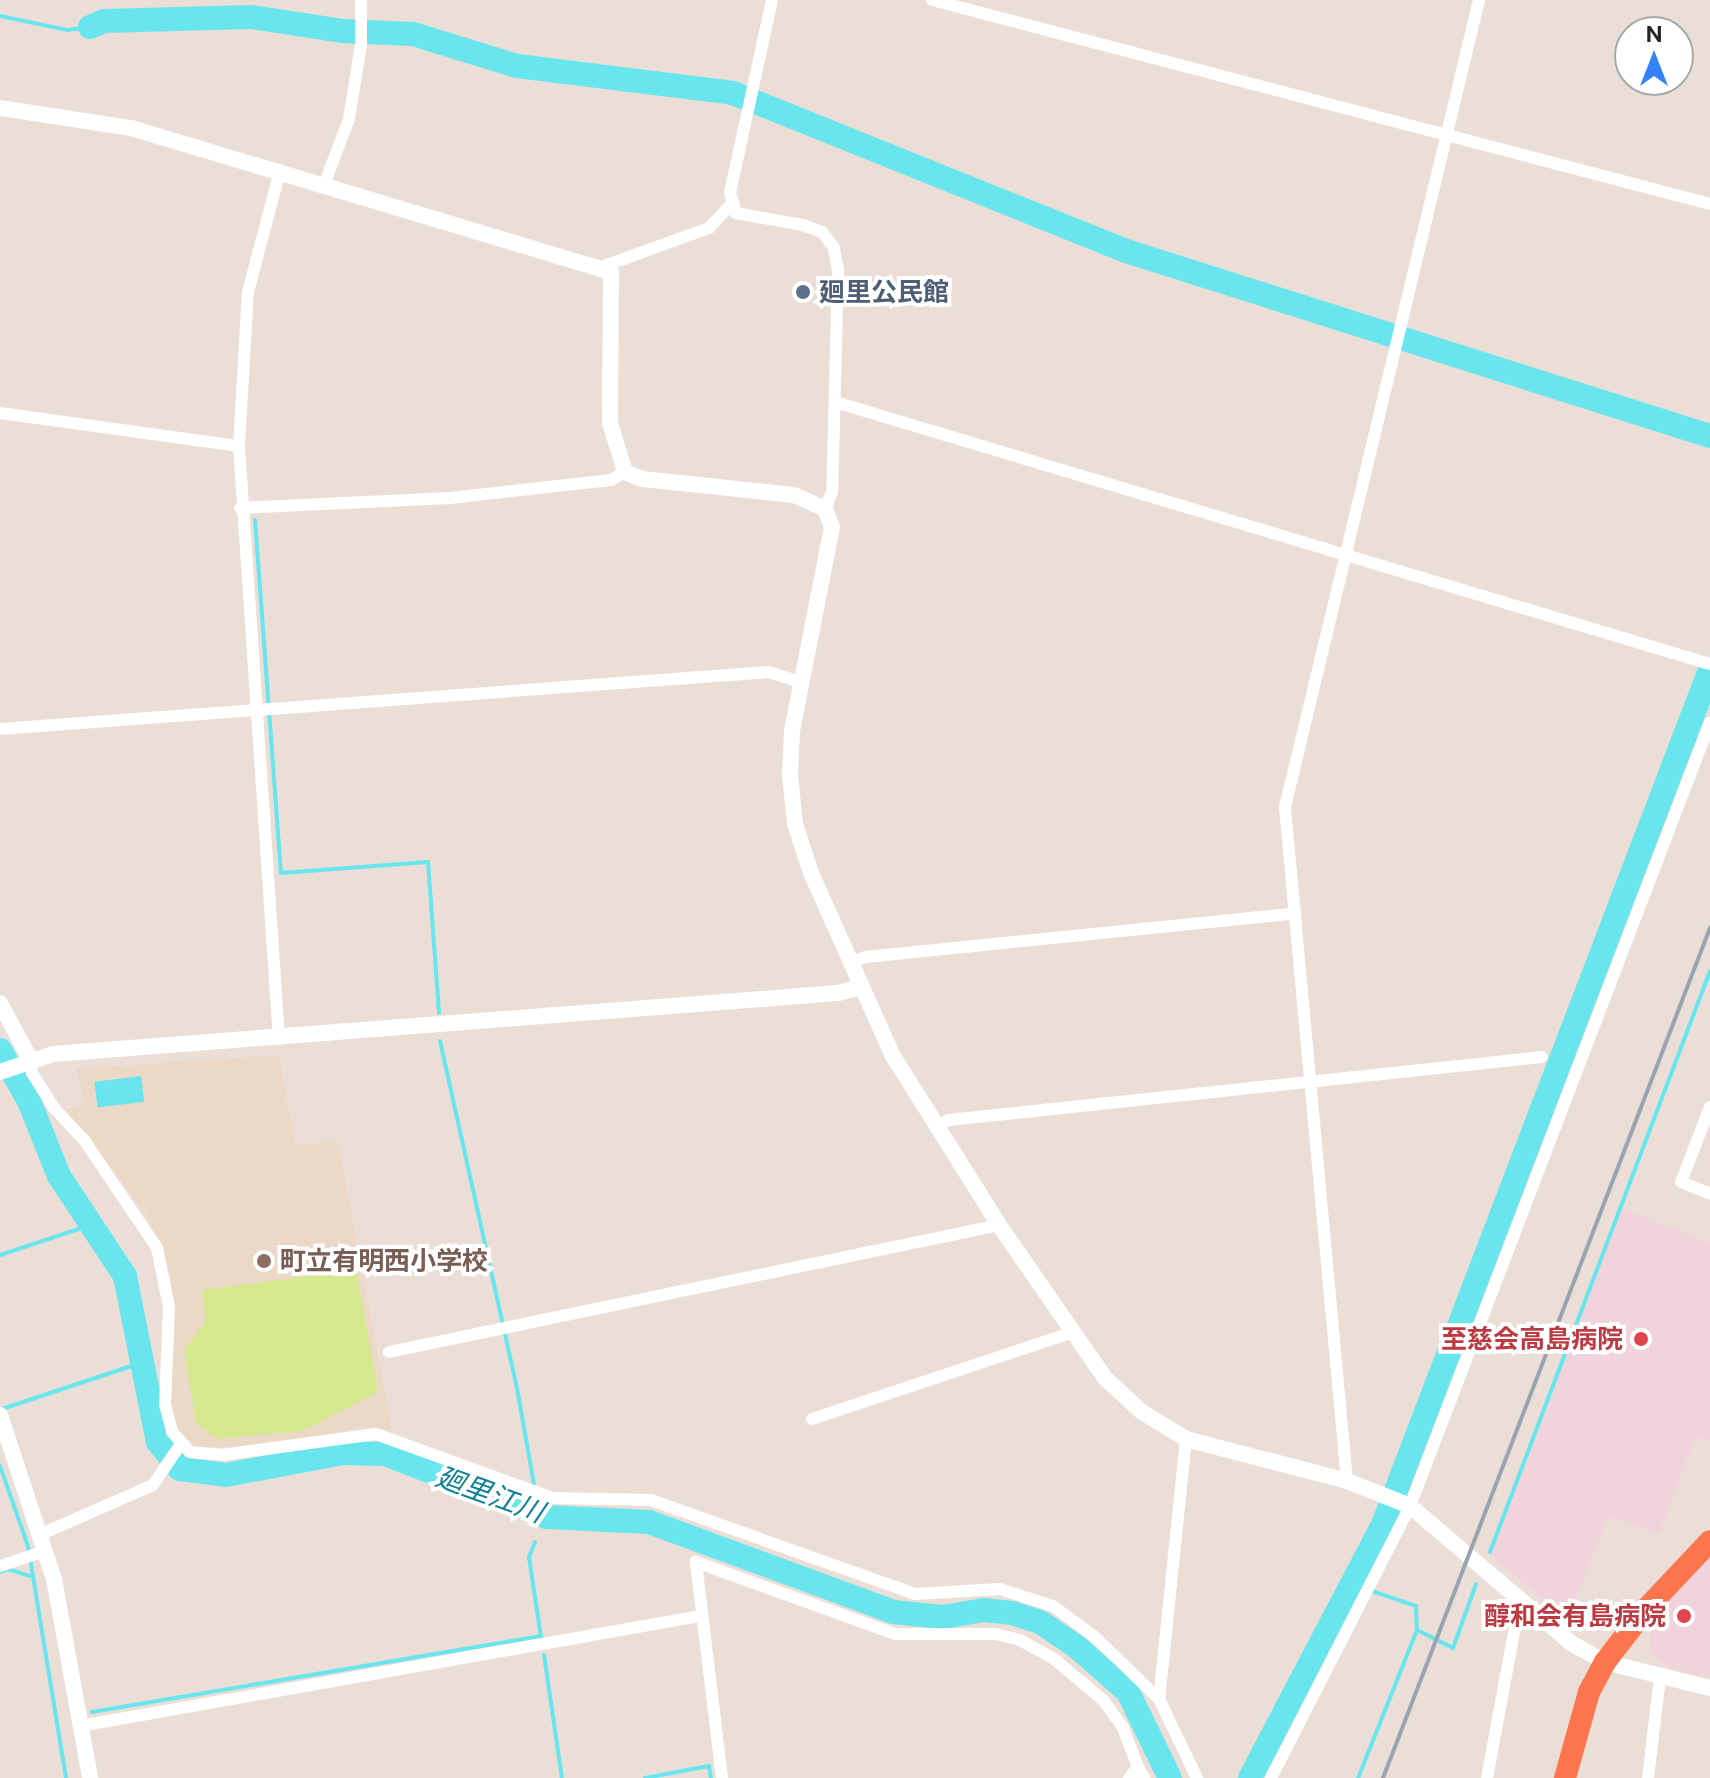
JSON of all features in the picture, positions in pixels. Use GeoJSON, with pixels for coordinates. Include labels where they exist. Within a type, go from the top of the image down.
{"type":"FeatureCollection","features":[{"type":"Feature","properties":{"kind":"highway"},"geometry":{"type":"LineString","coordinates":[[1565,1778],[1589,1692],[1605,1662],[1710,1541]]}},
{"type":"Feature","properties":{"kind":"street"},"geometry":{"type":"LineString","coordinates":[[324,185],[349,119],[361,44],[361,0]]}},
{"type":"Feature","properties":{"kind":"street"},"geometry":{"type":"LineString","coordinates":[[0,108],[131,128],[280,171],[545,255],[604,266],[709,228],[731,204],[747,106],[772,0]]}},
{"type":"Feature","properties":{"kind":"street"},"geometry":{"type":"LineString","coordinates":[[932,0],[1710,204]]}},
{"type":"Feature","properties":{"kind":"street"},"geometry":{"type":"LineString","coordinates":[[1347,1481],[1314,1082],[1285,807],[1479,0]]}},
{"type":"Feature","properties":{"kind":"street"},"geometry":{"type":"LineString","coordinates":[[279,1039],[264,710],[240,508],[239,446],[248,292],[280,171]]}},
{"type":"Feature","properties":{"kind":"street"},"geometry":{"type":"LineString","coordinates":[[731,204],[736,213],[752,219],[822,232],[834,248],[832,492],[825,509]]}},
{"type":"Feature","properties":{"kind":"street"},"geometry":{"type":"LineString","coordinates":[[604,266],[612,280],[610,423],[625,472]]}},
{"type":"Feature","properties":{"kind":"street"},"geometry":{"type":"LineString","coordinates":[[835,402],[1710,664]]}},
{"type":"Feature","properties":{"kind":"street"},"geometry":{"type":"LineString","coordinates":[[0,413],[239,446]]}},
{"type":"Feature","properties":{"kind":"street"},"geometry":{"type":"LineString","coordinates":[[240,508],[450,498],[611,480],[625,472]]}},
{"type":"Feature","properties":{"kind":"street"},"geometry":{"type":"LineString","coordinates":[[625,472],[642,479],[794,495],[814,499],[825,509],[832,527],[791,745],[795,824],[860,987],[935,1127],[1071,1333],[1132,1403],[1186,1439],[1347,1481],[1410,1506],[1493,1573],[1524,1607],[1571,1643],[1605,1662],[1710,1688]]}},
{"type":"Feature","properties":{"kind":"street"},"geometry":{"type":"LineString","coordinates":[[0,729],[768,672],[801,682]]}},
{"type":"Feature","properties":{"kind":"street"},"geometry":{"type":"LineString","coordinates":[[1271,1778],[1410,1506],[1710,723]]}},
{"type":"Feature","properties":{"kind":"street"},"geometry":{"type":"LineString","coordinates":[[850,963],[866,957],[1296,913]]}},
{"type":"Feature","properties":{"kind":"street"},"geometry":{"type":"LineString","coordinates":[[1,1072],[26,1060],[838,993],[860,987]]}},
{"type":"Feature","properties":{"kind":"street"},"geometry":{"type":"LineString","coordinates":[[0,1003],[32,1073],[54,1108],[84,1140],[157,1248],[169,1307],[165,1405],[180,1445]]}},
{"type":"Feature","properties":{"kind":"street"},"geometry":{"type":"LineString","coordinates":[[935,1127],[949,1120],[1542,1057]]}},
{"type":"Feature","properties":{"kind":"street"},"geometry":{"type":"LineString","coordinates":[[1710,1107],[1681,1182],[1710,1194]]}},
{"type":"Feature","properties":{"kind":"street"},"geometry":{"type":"LineString","coordinates":[[389,1352],[502,1332],[999,1225]]}},
{"type":"Feature","properties":{"kind":"street"},"geometry":{"type":"LineString","coordinates":[[812,1419],[1071,1333]]}},
{"type":"Feature","properties":{"kind":"street"},"geometry":{"type":"LineString","coordinates":[[0,1415],[80,1726],[90,1778]]}},
{"type":"Feature","properties":{"kind":"street"},"geometry":{"type":"LineString","coordinates":[[180,1445],[222,1455],[376,1434],[530,1491],[575,1501],[651,1500],[915,1594],[1000,1589],[1030,1596],[1053,1606],[1095,1637],[1159,1699],[1197,1778]]}},
{"type":"Feature","properties":{"kind":"street"},"geometry":{"type":"LineString","coordinates":[[1159,1699],[1186,1439]]}},
{"type":"Feature","properties":{"kind":"street"},"geometry":{"type":"LineString","coordinates":[[0,1566],[162,1476],[180,1445]]}},
{"type":"Feature","properties":{"kind":"street"},"geometry":{"type":"LineString","coordinates":[[722,1778],[700,1616],[696,1562],[895,1634],[995,1634],[1020,1640],[1053,1658],[1103,1700],[1123,1728],[1141,1773],[1129,1778]]}},
{"type":"Feature","properties":{"kind":"street"},"geometry":{"type":"LineString","coordinates":[[1487,1778],[1516,1622],[1524,1607]]}},
{"type":"Feature","properties":{"kind":"street"},"geometry":{"type":"LineString","coordinates":[[80,1726],[700,1616]]}},
{"type":"Feature","properties":{"kind":"street"},"geometry":{"type":"LineString","coordinates":[[1648,1778],[1660,1677]]}},
{"type":"Feature","properties":{"kind":"shaded area","name":"町立有明西小学校"},"geometry":{"type":"Polygon","coordinates":[[[279,1055],[295,1145],[338,1141],[392,1430],[361,1426],[284,1445],[199,1448],[179,1431],[170,1405],[173,1309],[171,1276],[162,1247],[144,1210],[65,1110],[84,1103],[76,1069],[279,1055]]]}},
{"type":"Feature","properties":{"kind":"shaded area","name":"至慈会高島病院"},"geometry":{"type":"Polygon","coordinates":[[[1621,1208],[1710,1243],[1710,1441],[1696,1436],[1659,1534],[1608,1516],[1568,1620],[1491,1555],[1621,1208]]]}},
{"type":"Feature","properties":{"kind":"shaded area","name":"醇和会有島病院"},"geometry":{"type":"Polygon","coordinates":[[[1710,1556],[1710,1678],[1668,1667],[1651,1654],[1650,1629],[1666,1603],[1710,1556]]]}},
{"type":"Feature","properties":{"kind":"green space"},"geometry":{"type":"Polygon","coordinates":[[[356,1270],[378,1392],[302,1431],[217,1439],[196,1423],[184,1350],[206,1321],[202,1290],[356,1270]]]}},
{"type":"Feature","properties":{"kind":"water"},"geometry":{"type":"Polygon","coordinates":[[[141,1076],[144,1102],[98,1108],[94,1082],[141,1076]]]}},
{"type":"Feature","properties":{"kind":"waterway"},"geometry":{"type":"LineString","coordinates":[[0,16],[67,30],[90,27]]}},
{"type":"Feature","properties":{"kind":"waterway"},"geometry":{"type":"LineString","coordinates":[[90,27],[104,21],[251,17],[342,31],[413,34],[517,66],[733,93],[1126,251],[1710,436]]}},
{"type":"Feature","properties":{"kind":"waterway"},"geometry":{"type":"LineString","coordinates":[[255,520],[281,873],[428,862],[439,1013]]}},
{"type":"Feature","properties":{"kind":"waterway"},"geometry":{"type":"LineString","coordinates":[[1250,1778],[1382,1527],[1710,670]]}},
{"type":"Feature","properties":{"kind":"waterway"},"geometry":{"type":"LineString","coordinates":[[1490,1552],[1710,971]]}},
{"type":"Feature","properties":{"kind":"waterway"},"geometry":{"type":"LineString","coordinates":[[440,1041],[517,1388],[534,1484],[526,1510]]}},
{"type":"Feature","properties":{"kind":"waterway","name":"廻里江川"},"geometry":{"type":"LineString","coordinates":[[0,1050],[29,1101],[59,1176],[125,1276],[158,1442],[180,1469],[226,1475],[342,1453],[385,1454],[547,1517],[649,1522],[893,1612],[943,1617],[984,1610],[1012,1613],[1040,1622],[1077,1647],[1128,1692],[1170,1778]]}},
{"type":"Feature","properties":{"kind":"waterway"},"geometry":{"type":"LineString","coordinates":[[0,1255],[94,1224]]}},
{"type":"Feature","properties":{"kind":"waterway"},"geometry":{"type":"LineString","coordinates":[[2,1409],[140,1363]]}},
{"type":"Feature","properties":{"kind":"waterway"},"geometry":{"type":"LineString","coordinates":[[0,1466],[28,1546],[66,1778]]}},
{"type":"Feature","properties":{"kind":"waterway","name":"廻里江川"},"geometry":{"type":"LineString","coordinates":[[543,1524],[547,1517]]}},
{"type":"Feature","properties":{"kind":"waterway"},"geometry":{"type":"LineString","coordinates":[[535,1542],[529,1557],[541,1637]]}},
{"type":"Feature","properties":{"kind":"waterway"},"geometry":{"type":"LineString","coordinates":[[0,1572],[8,1569],[30,1576]]}},
{"type":"Feature","properties":{"kind":"waterway"},"geometry":{"type":"LineString","coordinates":[[1351,1584],[1416,1606],[1417,1630],[1358,1778]]}},
{"type":"Feature","properties":{"kind":"waterway"},"geometry":{"type":"LineString","coordinates":[[1417,1630],[1453,1648],[1476,1584]]}},
{"type":"Feature","properties":{"kind":"waterway"},"geometry":{"type":"LineString","coordinates":[[92,1712],[541,1636]]}},
{"type":"Feature","properties":{"kind":"waterway"},"geometry":{"type":"LineString","coordinates":[[544,1655],[562,1778]]}},
{"type":"Feature","properties":{"kind":"waterway"},"geometry":{"type":"LineString","coordinates":[[645,1778],[709,1766],[711,1778]]}},
{"type":"Feature","properties":{"kind":"railway"},"geometry":{"type":"LineString","coordinates":[[1383,1778],[1710,928]]}},
{"type":"Feature","properties":{"kind":"place","name":"廻里公民館"},"geometry":{"type":"Point","coordinates":[803,292]}},
{"type":"Feature","properties":{"kind":"place","name":"町立有明西小学校"},"geometry":{"type":"Point","coordinates":[264,1261]}},
{"type":"Feature","properties":{"kind":"place","name":"至慈会高島病院"},"geometry":{"type":"Point","coordinates":[1641,1339]}},
{"type":"Feature","properties":{"kind":"place","name":"醇和会有島病院"},"geometry":{"type":"Point","coordinates":[1684,1616]}}]}
